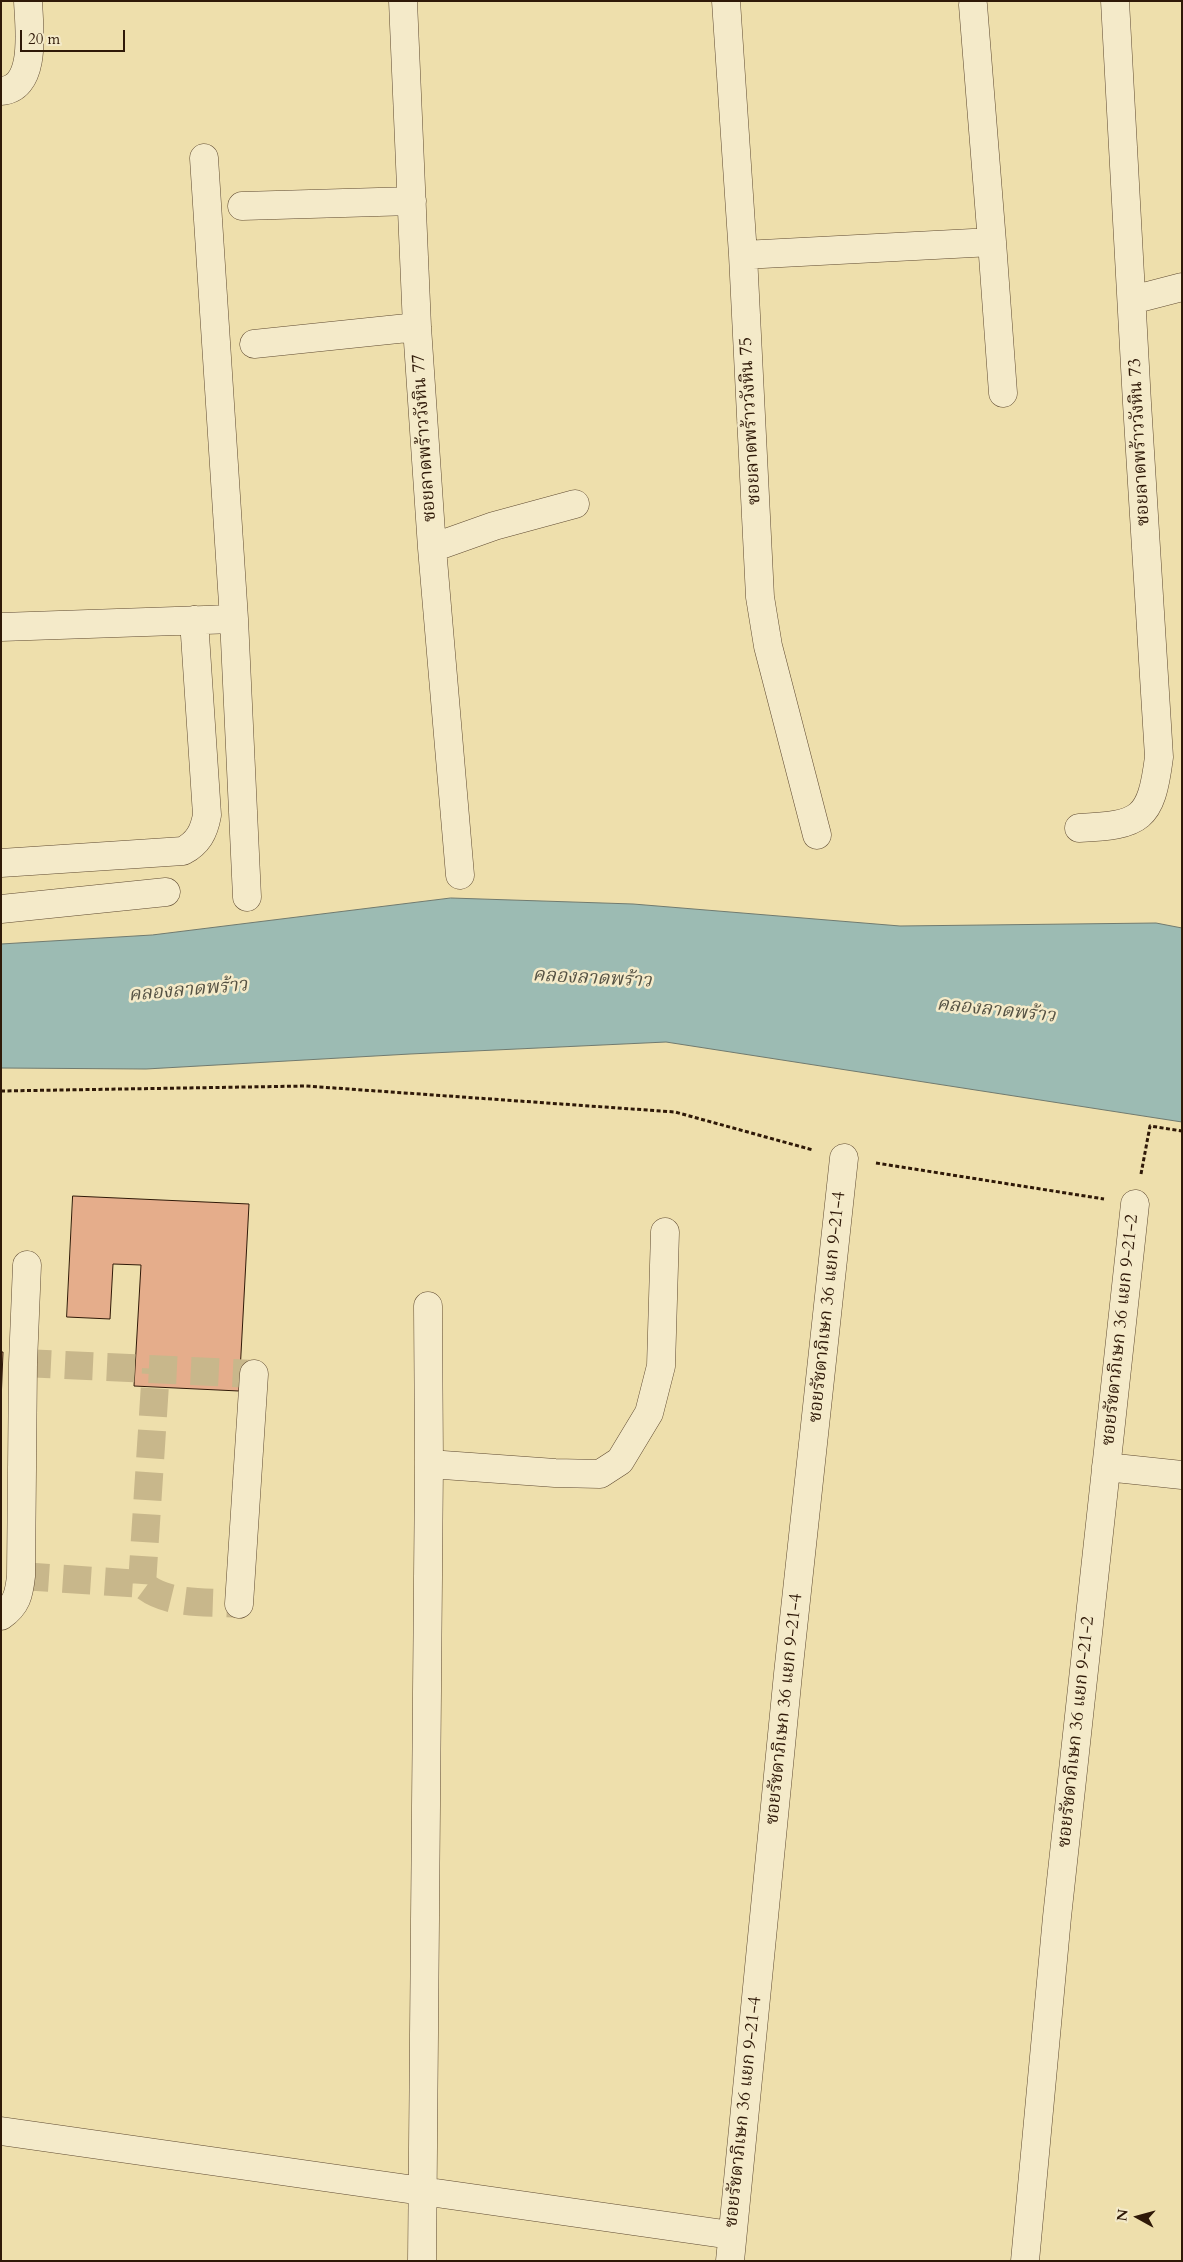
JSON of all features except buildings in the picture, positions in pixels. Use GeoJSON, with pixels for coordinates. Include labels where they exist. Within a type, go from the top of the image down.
{"type":"FeatureCollection","features":[{"type":"Feature","properties":{"kind":"street"},"geometry":{"type":"LineString","coordinates":[[1,90],[9,90],[15,86],[26,70],[29,54],[28,1]]}},
{"type":"Feature","properties":{"kind":"street","name":"ซอยลาดพร้าววังหิน 77"},"geometry":{"type":"LineString","coordinates":[[403,1],[417,327],[432,548],[460,875]]}},
{"type":"Feature","properties":{"kind":"street","name":"ซอยลาดพร้าววังหิน 75"},"geometry":{"type":"LineString","coordinates":[[726,1],[743,255],[760,596],[768,646],[817,835]]}},
{"type":"Feature","properties":{"kind":"street","name":"ซอยลาดพร้าววังหิน 73"},"geometry":{"type":"LineString","coordinates":[[1079,828],[1107,826],[1131,821],[1147,810],[1156,783],[1159,757],[1115,1]]}},
{"type":"Feature","properties":{"kind":"street"},"geometry":{"type":"LineString","coordinates":[[973,5],[1003,394]]}},
{"type":"Feature","properties":{"kind":"street"},"geometry":{"type":"LineString","coordinates":[[204,158],[234,619],[247,897]]}},
{"type":"Feature","properties":{"kind":"street"},"geometry":{"type":"LineString","coordinates":[[242,206],[412,201]]}},
{"type":"Feature","properties":{"kind":"street"},"geometry":{"type":"LineString","coordinates":[[743,255],[992,242]]}},
{"type":"Feature","properties":{"kind":"street"},"geometry":{"type":"LineString","coordinates":[[1132,300],[1182,287]]}},
{"type":"Feature","properties":{"kind":"street"},"geometry":{"type":"LineString","coordinates":[[254,344],[417,327]]}},
{"type":"Feature","properties":{"kind":"street"},"geometry":{"type":"LineString","coordinates":[[432,548],[494,526],[575,504]]}},
{"type":"Feature","properties":{"kind":"street"},"geometry":{"type":"LineString","coordinates":[[1,627],[234,619]]}},
{"type":"Feature","properties":{"kind":"street"},"geometry":{"type":"LineString","coordinates":[[1,863],[183,851],[200,838],[207,815],[194,620]]}},
{"type":"Feature","properties":{"kind":"street"},"geometry":{"type":"LineString","coordinates":[[1,909],[166,892]]}},
{"type":"Feature","properties":{"kind":"street","name":"ซอยรัชดาภิเษก 36 แยก 9-21-4"},"geometry":{"type":"LineString","coordinates":[[731,2248],[788,1674],[844,1158]]}},
{"type":"Feature","properties":{"kind":"street","name":"ซอยรัชดาภิเษก 36 แยก 9-21-2"},"geometry":{"type":"LineString","coordinates":[[1025,2261],[1056,1917],[1135,1204]]}},
{"type":"Feature","properties":{"kind":"street"},"geometry":{"type":"LineString","coordinates":[[429,1464],[555,1473],[600,1474],[620,1461],[649,1413],[661,1366],[665,1232]]}},
{"type":"Feature","properties":{"kind":"street"},"geometry":{"type":"LineString","coordinates":[[1,1616],[15,1603],[18,1597],[21,1576],[23,1363],[27,1265]]}},
{"type":"Feature","properties":{"kind":"street"},"geometry":{"type":"LineString","coordinates":[[422,2261],[429,1464],[428,1306]]}},
{"type":"Feature","properties":{"kind":"street"},"geometry":{"type":"LineString","coordinates":[[239,1604],[254,1374]]}},
{"type":"Feature","properties":{"kind":"street"},"geometry":{"type":"LineString","coordinates":[[1106,1467],[1182,1475]]}},
{"type":"Feature","properties":{"kind":"street"},"geometry":{"type":"LineString","coordinates":[[1,2131],[422,2191],[731,2248]]}},
{"type":"Feature","properties":{"kind":"path"},"geometry":{"type":"LineString","coordinates":[[1,1092],[306,1086],[675,1112],[844,1158],[1135,1204],[1150,1126],[1182,1132]]}},
{"type":"Feature","properties":{"kind":"water","name":"คลองลาดพร้าว"},"geometry":{"type":"Polygon","coordinates":[[[451,898],[633,904],[900,926],[1156,923],[1182,928],[1182,1122],[666,1042],[146,1069],[1,1068],[1,944],[152,935],[451,898]]]}},
{"type":"Feature","properties":{"kind":"tunnel"},"geometry":{"type":"LineString","coordinates":[[23,1363],[254,1374]]}},
{"type":"Feature","properties":{"kind":"tunnel"},"geometry":{"type":"LineString","coordinates":[[142,1584],[156,1369]]}},
{"type":"Feature","properties":{"kind":"tunnel"},"geometry":{"type":"LineString","coordinates":[[21,1576],[142,1584],[152,1591],[175,1599],[239,1604]]}}]}
